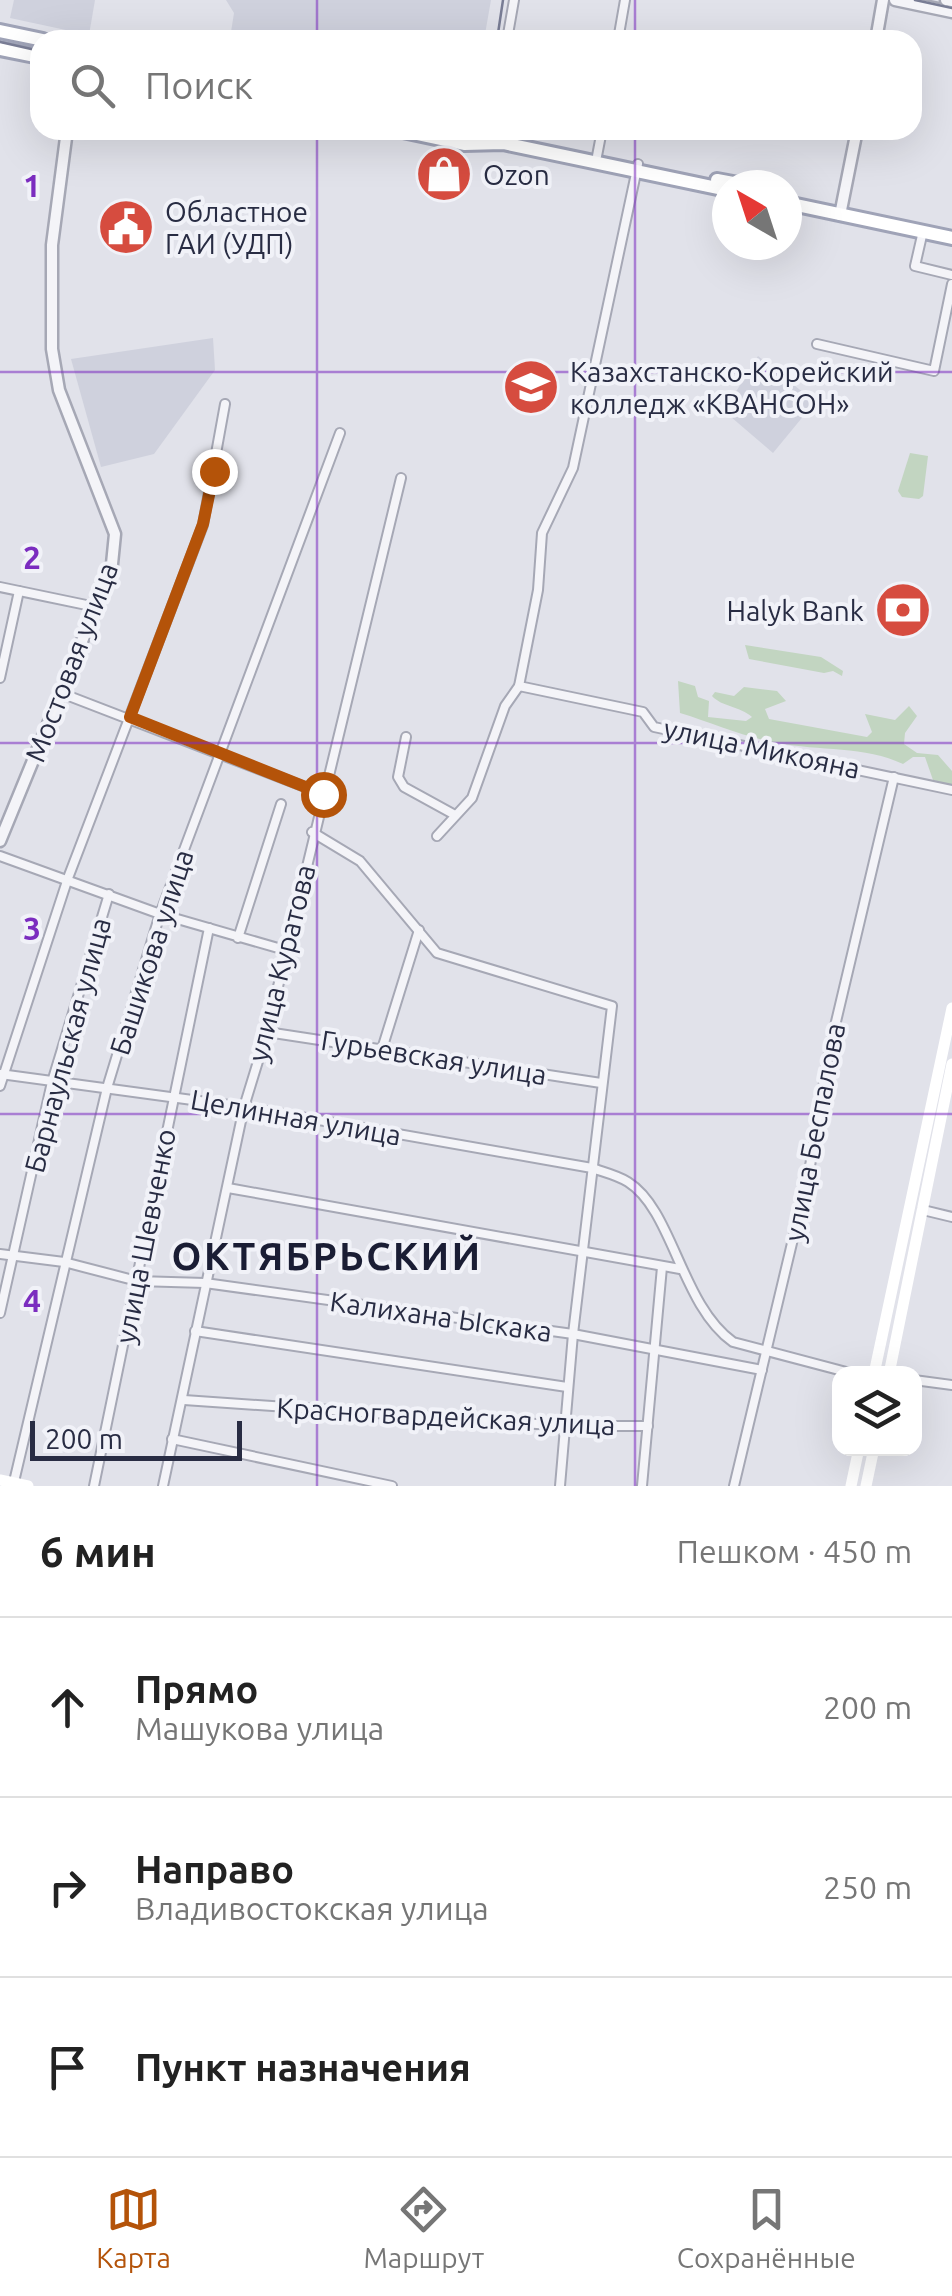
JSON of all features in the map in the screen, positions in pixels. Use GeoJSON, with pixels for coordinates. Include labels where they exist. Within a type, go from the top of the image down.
{"type":"FeatureCollection","features":[{"type":"Feature","properties":{"kind":"main road"},"geometry":{"type":"LineString","coordinates":[[0,31],[30,37]]}},
{"type":"Feature","properties":{"kind":"main road"},"geometry":{"type":"LineString","coordinates":[[0,49],[30,55]]}},
{"type":"Feature","properties":{"kind":"main road"},"geometry":{"type":"LineString","coordinates":[[445,140],[464,144],[474,140]]}},
{"type":"Feature","properties":{"kind":"main road"},"geometry":{"type":"LineString","coordinates":[[510,140],[712,180]]}},
{"type":"Feature","properties":{"kind":"main road"},"geometry":{"type":"LineString","coordinates":[[513,140],[597,156],[712,186]]}},
{"type":"Feature","properties":{"kind":"main road"},"geometry":{"type":"LineString","coordinates":[[802,199],[952,238]]}},
{"type":"Feature","properties":{"kind":"main road"},"geometry":{"type":"LineString","coordinates":[[802,205],[952,228]]}},
{"type":"Feature","properties":{"kind":"main road"},"geometry":{"type":"LineString","coordinates":[[891,1366],[949,1067],[952,1008]]}},
{"type":"Feature","properties":{"kind":"main road"},"geometry":{"type":"LineString","coordinates":[[876,1366],[949,1067]]}},
{"type":"Feature","properties":{"kind":"main road"},"geometry":{"type":"LineString","coordinates":[[851,1486],[857,1456]]}},
{"type":"Feature","properties":{"kind":"main road"},"geometry":{"type":"LineString","coordinates":[[866,1486],[872,1456]]}},
{"type":"Feature","properties":{"kind":"main road"},"geometry":{"type":"LineString","coordinates":[[8,1483],[28,1486]]}},
{"type":"Feature","properties":{"kind":"street"},"geometry":{"type":"LineString","coordinates":[[509,30],[514,0]]}},
{"type":"Feature","properties":{"kind":"street"},"geometry":{"type":"LineString","coordinates":[[620,30],[625,0]]}},
{"type":"Feature","properties":{"kind":"street"},"geometry":{"type":"LineString","coordinates":[[878,30],[883,0]]}},
{"type":"Feature","properties":{"kind":"street"},"geometry":{"type":"LineString","coordinates":[[896,0],[952,12]]}},
{"type":"Feature","properties":{"kind":"street","name":"Мостовая улица"},"geometry":{"type":"LineString","coordinates":[[0,840],[96,607],[112,564],[116,534],[59,390],[49,316],[52,245],[66,140]]}},
{"type":"Feature","properties":{"kind":"street"},"geometry":{"type":"LineString","coordinates":[[597,156],[600,140]]}},
{"type":"Feature","properties":{"kind":"street"},"geometry":{"type":"LineString","coordinates":[[841,211],[855,140]]}},
{"type":"Feature","properties":{"kind":"street"},"geometry":{"type":"LineString","coordinates":[[437,836],[472,798],[505,706],[519,686],[538,590],[542,533],[573,468],[637,167]]}},
{"type":"Feature","properties":{"kind":"street"},"geometry":{"type":"LineString","coordinates":[[923,232],[915,266],[952,275]]}},
{"type":"Feature","properties":{"kind":"street"},"geometry":{"type":"LineString","coordinates":[[817,344],[934,372],[952,284]]}},
{"type":"Feature","properties":{"kind":"street"},"geometry":{"type":"LineString","coordinates":[[0,1086],[68,878],[203,524],[225,404]]}},
{"type":"Feature","properties":{"kind":"street","name":"Башикова улица"},"geometry":{"type":"LineString","coordinates":[[8,1483],[107,1088],[160,914],[340,433]]}},
{"type":"Feature","properties":{"kind":"street","name":"улица Куратова"},"geometry":{"type":"LineString","coordinates":[[163,1486],[244,1106],[267,1032],[312,832],[401,478]]}},
{"type":"Feature","properties":{"kind":"street"},"geometry":{"type":"LineString","coordinates":[[0,587],[96,607]]}},
{"type":"Feature","properties":{"kind":"street"},"geometry":{"type":"LineString","coordinates":[[0,678],[19,591]]}},
{"type":"Feature","properties":{"kind":"street","name":"улица Микояна"},"geometry":{"type":"LineString","coordinates":[[519,686],[642,712],[654,726],[952,790]]}},
{"type":"Feature","properties":{"kind":"street"},"geometry":{"type":"LineString","coordinates":[[61,693],[220,751],[323,794]]}},
{"type":"Feature","properties":{"kind":"street"},"geometry":{"type":"LineString","coordinates":[[406,737],[398,777],[404,787],[456,816]]}},
{"type":"Feature","properties":{"kind":"street","name":"улица Беспалова"},"geometry":{"type":"LineString","coordinates":[[734,1486],[809,1172],[830,1047],[894,777]]}},
{"type":"Feature","properties":{"kind":"street"},"geometry":{"type":"LineString","coordinates":[[238,938],[281,804]]}},
{"type":"Feature","properties":{"kind":"street"},"geometry":{"type":"LineString","coordinates":[[312,832],[360,862],[437,953],[612,1006],[567,1388],[560,1486]]}},
{"type":"Feature","properties":{"kind":"street"},"geometry":{"type":"LineString","coordinates":[[0,856],[160,914],[286,950]]}},
{"type":"Feature","properties":{"kind":"street","name":"Барнаульская улица"},"geometry":{"type":"LineString","coordinates":[[0,1314],[52,1082],[109,894]]}},
{"type":"Feature","properties":{"kind":"street","name":"улица Шевченко"},"geometry":{"type":"LineString","coordinates":[[94,1486],[209,928]]}},
{"type":"Feature","properties":{"kind":"street"},"geometry":{"type":"LineString","coordinates":[[382,1049],[419,930]]}},
{"type":"Feature","properties":{"kind":"street","name":"Гурьевская улица"},"geometry":{"type":"LineString","coordinates":[[267,1032],[601,1083]]}},
{"type":"Feature","properties":{"kind":"street","name":"Целинная улица"},"geometry":{"type":"LineString","coordinates":[[1,1074],[244,1106],[592,1168],[626,1180],[648,1202],[680,1269],[721,1334],[766,1352],[832,1368]]}},
{"type":"Feature","properties":{"kind":"street"},"geometry":{"type":"LineString","coordinates":[[228,1188],[680,1269]]}},
{"type":"Feature","properties":{"kind":"street"},"geometry":{"type":"LineString","coordinates":[[923,1210],[952,1217]]}},
{"type":"Feature","properties":{"kind":"street","name":"Калихана Ыскака"},"geometry":{"type":"LineString","coordinates":[[0,1254],[64,1262],[137,1281],[206,1283],[573,1334],[762,1370]]}},
{"type":"Feature","properties":{"kind":"street"},"geometry":{"type":"LineString","coordinates":[[642,1486],[662,1267]]}},
{"type":"Feature","properties":{"kind":"street"},"geometry":{"type":"LineString","coordinates":[[195,1332],[567,1388]]}},
{"type":"Feature","properties":{"kind":"street"},"geometry":{"type":"LineString","coordinates":[[922,1381],[952,1385]]}},
{"type":"Feature","properties":{"kind":"street","name":"Красногвардейская улица"},"geometry":{"type":"LineString","coordinates":[[184,1400],[565,1426],[648,1426]]}},
{"type":"Feature","properties":{"kind":"street"},"geometry":{"type":"LineString","coordinates":[[172,1439],[392,1486]]}},
{"type":"Feature","properties":{"kind":"shaded area"},"geometry":{"type":"Polygon","coordinates":[[[14,0],[95,0],[90,30],[66,30],[10,18],[14,0]]]}},
{"type":"Feature","properties":{"kind":"shaded area"},"geometry":{"type":"Polygon","coordinates":[[[226,0],[491,0],[486,30],[231,30],[234,13],[226,0]]]}},
{"type":"Feature","properties":{"kind":"shaded area"},"geometry":{"type":"Polygon","coordinates":[[[213,338],[215,370],[154,454],[101,467],[71,359],[213,338]]]}},
{"type":"Feature","properties":{"kind":"shaded area"},"geometry":{"type":"Polygon","coordinates":[[[758,356],[815,402],[773,453],[724,411],[758,356]]]}},
{"type":"Feature","properties":{"kind":"green space"},"geometry":{"type":"Polygon","coordinates":[[[910,453],[928,456],[923,496],[919,499],[902,497],[898,491],[910,453]]]}},
{"type":"Feature","properties":{"kind":"green space"},"geometry":{"type":"Polygon","coordinates":[[[745,645],[821,657],[843,671],[842,676],[833,671],[824,673],[749,659],[745,645]]]}},
{"type":"Feature","properties":{"kind":"green space"},"geometry":{"type":"Polygon","coordinates":[[[678,681],[695,686],[698,697],[709,701],[708,717],[746,721],[752,717],[716,700],[712,696],[715,692],[734,696],[744,687],[777,691],[786,701],[765,709],[769,719],[867,737],[872,732],[865,714],[895,720],[909,706],[917,716],[905,733],[904,744],[917,753],[938,755],[952,771],[952,785],[933,780],[925,757],[913,757],[903,764],[858,752],[778,743],[680,713],[678,681]]]}},
{"type":"Feature","properties":{"kind":"tram line"},"geometry":{"type":"LineString","coordinates":[[498,30],[503,0]]}},
{"type":"Feature","properties":{"kind":"tram line"},"geometry":{"type":"LineString","coordinates":[[915,0],[952,8]]}},
{"type":"Feature","properties":{"kind":"tram line"},"geometry":{"type":"LineString","coordinates":[[0,42],[30,49]]}},
{"type":"Feature","properties":{"kind":"place","name":"Ozon"},"geometry":{"type":"Point","coordinates":[444,174]}},
{"type":"Feature","properties":{"kind":"place","name":"Областное ГАИ (УДП)"},"geometry":{"type":"Point","coordinates":[126,227]}},
{"type":"Feature","properties":{"kind":"place","name":"Казахстанско-Корейский колледж «КВАНСОН»"},"geometry":{"type":"Point","coordinates":[531,387]}},
{"type":"Feature","properties":{"kind":"place","name":"Halyk Bank"},"geometry":{"type":"Point","coordinates":[903,610]}},
{"type":"Feature","properties":{"kind":"district","name":"ОКТЯБРЬСКИЙ"},"geometry":{"type":"Point","coordinates":[327,1256]}},
{"type":"Feature","properties":{"kind":"route"},"geometry":{"type":"LineString","coordinates":[[214,471],[203,524],[130,717],[323,794]]}}]}
